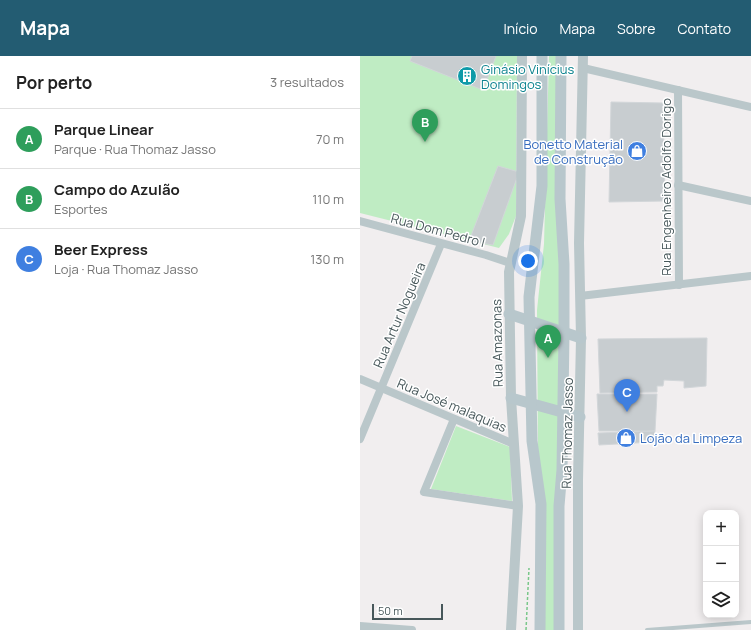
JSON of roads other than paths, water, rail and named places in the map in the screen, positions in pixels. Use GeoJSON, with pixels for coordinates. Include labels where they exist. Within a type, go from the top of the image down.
{"type":"FeatureCollection","features":[{"type":"Feature","properties":{"kind":"main road"},"geometry":{"type":"LineString","coordinates":[[540,630],[541,504],[532,440],[529,297],[542,186],[542,56]]}},
{"type":"Feature","properties":{"kind":"main road"},"geometry":{"type":"LineString","coordinates":[[559,630],[559,506],[564,413],[564,264],[560,199],[561,56]]}},
{"type":"Feature","properties":{"kind":"main road"},"geometry":{"type":"LineString","coordinates":[[509,314],[581,338]]}},
{"type":"Feature","properties":{"kind":"main road"},"geometry":{"type":"LineString","coordinates":[[511,398],[580,417]]}},
{"type":"Feature","properties":{"kind":"street","name":"Rua Amazonas"},"geometry":{"type":"LineString","coordinates":[[511,630],[518,506],[511,398],[509,314],[510,263],[521,216],[522,56]]}},
{"type":"Feature","properties":{"kind":"street","name":"Rua Thomaz Jasso"},"geometry":{"type":"LineString","coordinates":[[578,630],[581,338],[579,243],[583,56]]}},
{"type":"Feature","properties":{"kind":"street"},"geometry":{"type":"LineString","coordinates":[[583,68],[751,107]]}},
{"type":"Feature","properties":{"kind":"street","name":"Rua Engenheiro Adolfo Dorigo"},"geometry":{"type":"LineString","coordinates":[[678,90],[679,285]]}},
{"type":"Feature","properties":{"kind":"street"},"geometry":{"type":"LineString","coordinates":[[678,185],[751,201]]}},
{"type":"Feature","properties":{"kind":"street","name":"Rua Dom Pedro I"},"geometry":{"type":"LineString","coordinates":[[360,221],[486,255],[510,263]]}},
{"type":"Feature","properties":{"kind":"street","name":"Rua Artur Nogueira"},"geometry":{"type":"LineString","coordinates":[[360,439],[442,244]]}},
{"type":"Feature","properties":{"kind":"street"},"geometry":{"type":"LineString","coordinates":[[580,296],[751,276]]}},
{"type":"Feature","properties":{"kind":"street","name":"Rua José malaquias"},"geometry":{"type":"LineString","coordinates":[[360,379],[514,444]]}},
{"type":"Feature","properties":{"kind":"street"},"geometry":{"type":"LineString","coordinates":[[454,418],[424,492],[518,506]]}},
{"type":"Feature","properties":{"kind":"street"},"geometry":{"type":"LineString","coordinates":[[360,626],[412,630]]}},
{"type":"Feature","properties":{"kind":"lane"},"geometry":{"type":"LineString","coordinates":[[647,630],[751,622]]}},
{"type":"Feature","properties":{"kind":"lane"},"geometry":{"type":"LineString","coordinates":[[688,627],[694,630]]}},
{"type":"Feature","properties":{"kind":"place","name":"Ginásio Vinícius Domingos"},"geometry":{"type":"Point","coordinates":[467,76]}},
{"type":"Feature","properties":{"kind":"place","name":"Campo do Azulão"},"geometry":{"type":"Point","coordinates":[425,142]}},
{"type":"Feature","properties":{"kind":"place","name":"Bonetto Material de Construção"},"geometry":{"type":"Point","coordinates":[637,151]}},
{"type":"Feature","properties":{"kind":"place","name":"Parque Linear"},"geometry":{"type":"Point","coordinates":[548,358]}},
{"type":"Feature","properties":{"kind":"place","name":"Beer Express"},"geometry":{"type":"Point","coordinates":[627,412]}},
{"type":"Feature","properties":{"kind":"place","name":"Lojão da Limpeza"},"geometry":{"type":"Point","coordinates":[626,438]}}]}
